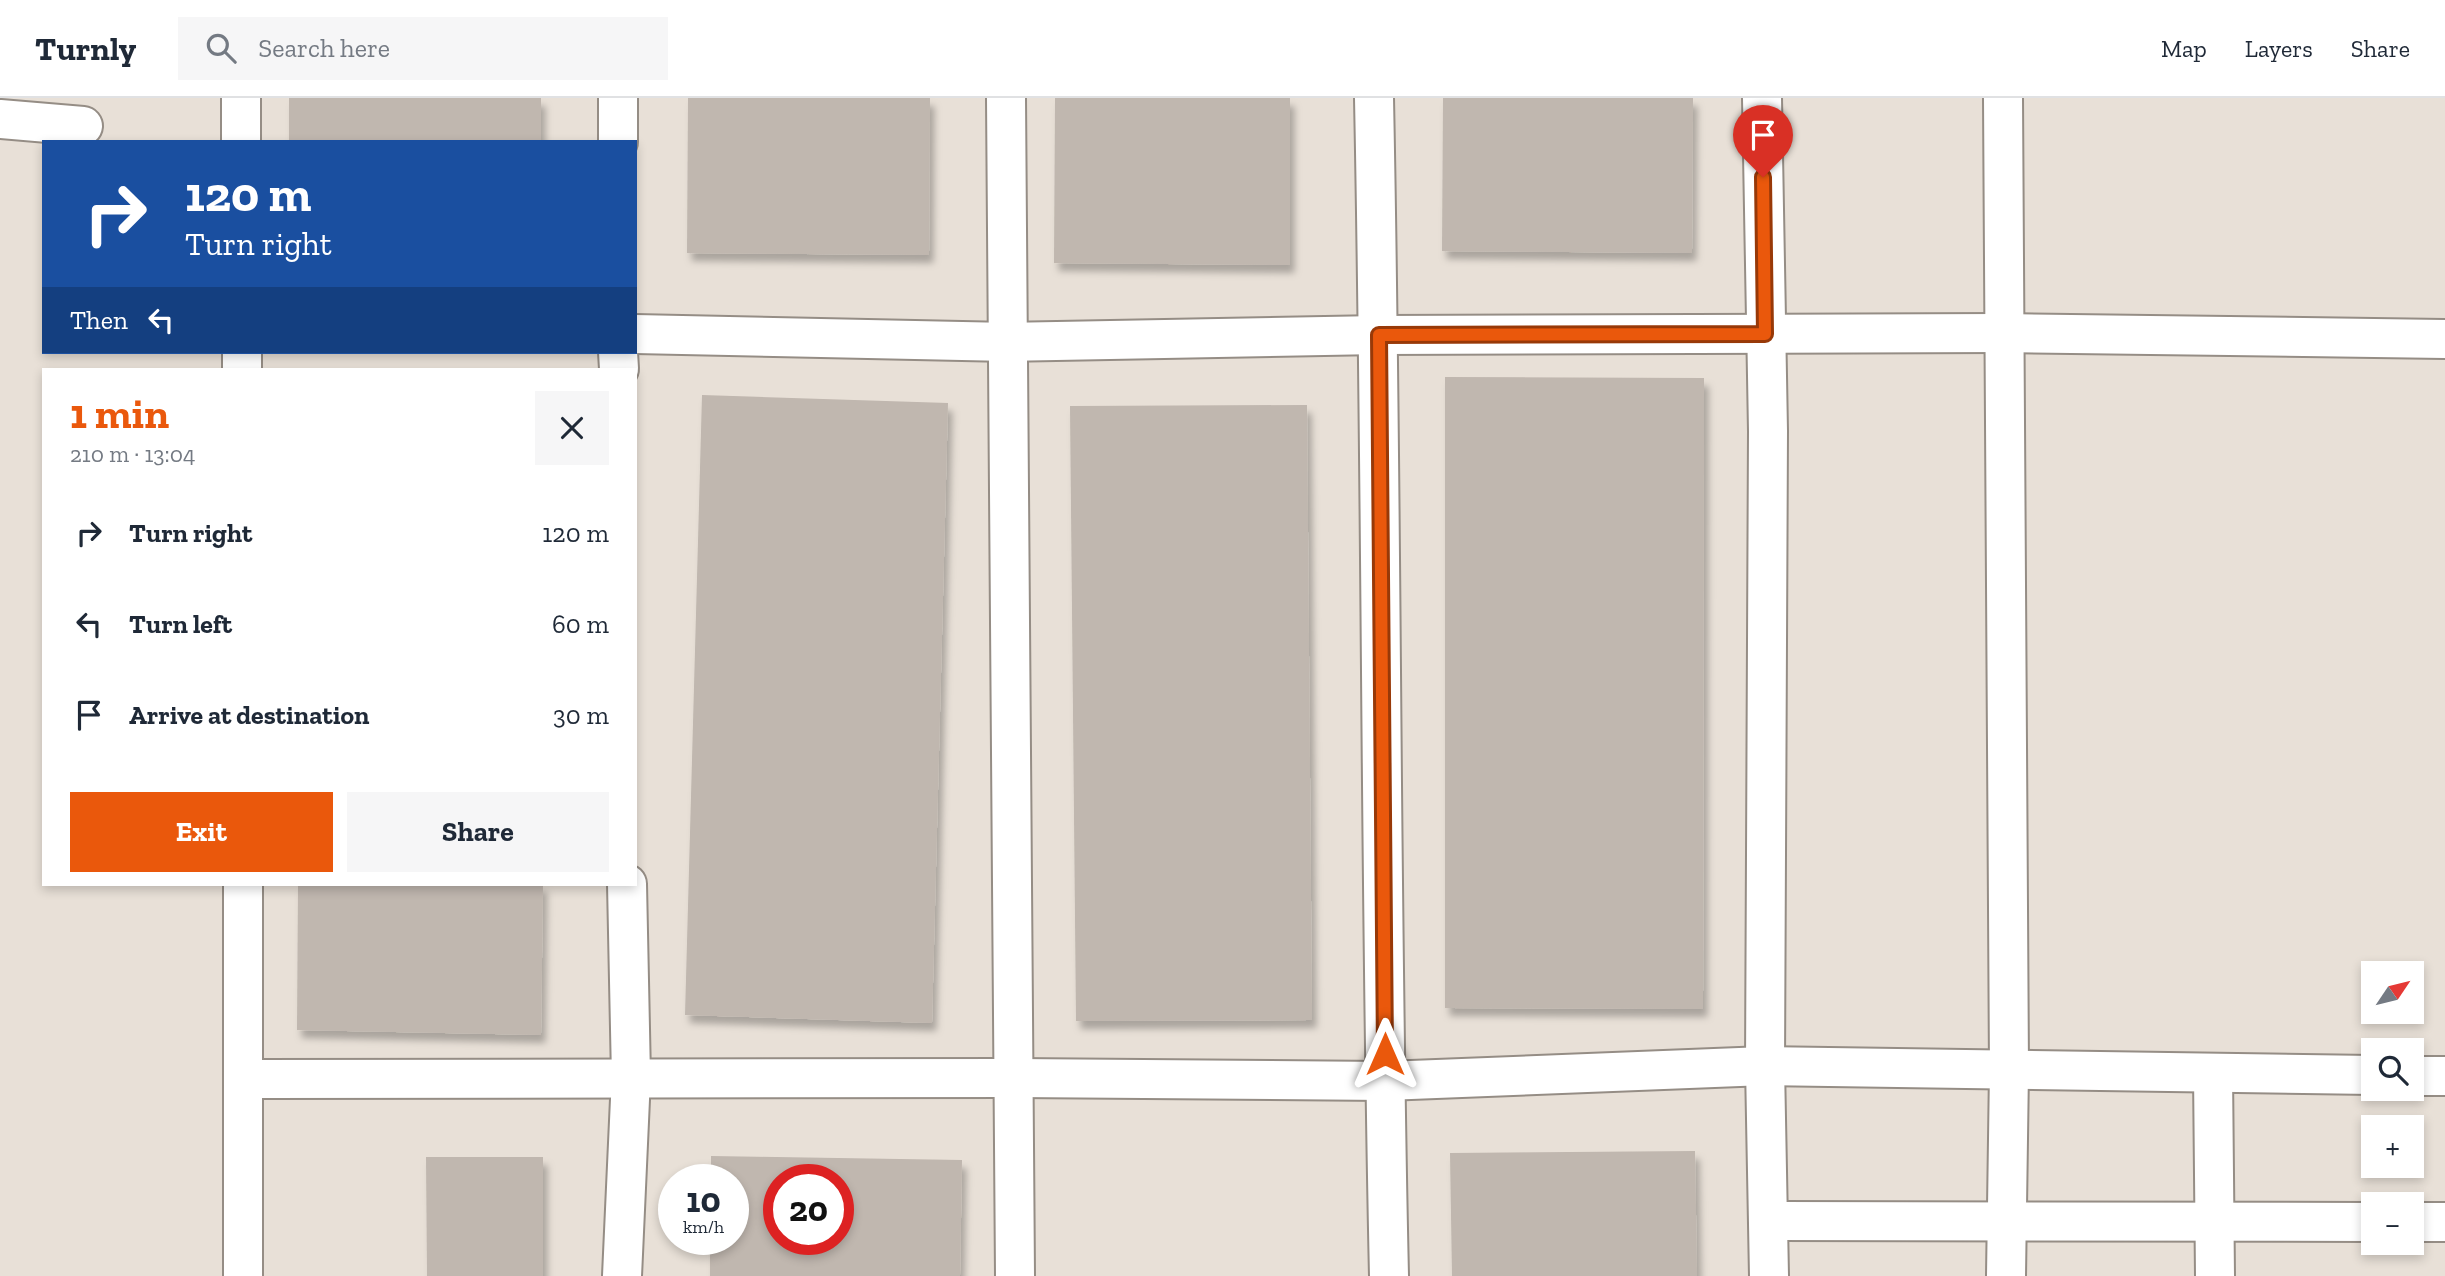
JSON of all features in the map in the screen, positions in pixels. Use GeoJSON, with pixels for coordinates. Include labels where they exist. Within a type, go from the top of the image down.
{"type":"FeatureCollection","features":[{"type":"Feature","properties":{"kind":"street"},"geometry":{"type":"LineString","coordinates":[[241,98],[241,140]]}},
{"type":"Feature","properties":{"kind":"street"},"geometry":{"type":"LineString","coordinates":[[618,98],[618,140]]}},
{"type":"Feature","properties":{"kind":"street"},"geometry":{"type":"LineString","coordinates":[[1006,98],[1016,1276]]}},
{"type":"Feature","properties":{"kind":"street"},"geometry":{"type":"LineString","coordinates":[[1374,98],[1389,1276]]}},
{"type":"Feature","properties":{"kind":"street"},"geometry":{"type":"LineString","coordinates":[[1762,98],[1768,431],[1765,1066],[1769,1276]]}},
{"type":"Feature","properties":{"kind":"street"},"geometry":{"type":"LineString","coordinates":[[2003,98],[2009,1070],[2006,1276]]}},
{"type":"Feature","properties":{"kind":"street"},"geometry":{"type":"LineString","coordinates":[[0,119],[85,122]]}},
{"type":"Feature","properties":{"kind":"street"},"geometry":{"type":"LineString","coordinates":[[637,334],[1009,342],[1379,335],[1765,334],[2445,339]]}},
{"type":"Feature","properties":{"kind":"street"},"geometry":{"type":"LineString","coordinates":[[243,886],[243,1276]]}},
{"type":"Feature","properties":{"kind":"street"},"geometry":{"type":"LineString","coordinates":[[622,1276],[631,1077],[627,886]]}},
{"type":"Feature","properties":{"kind":"street"},"geometry":{"type":"LineString","coordinates":[[243,1079],[1013,1077],[1385,1081],[1765,1066],[2361,1075]]}},
{"type":"Feature","properties":{"kind":"street"},"geometry":{"type":"LineString","coordinates":[[2213,1073],[2215,1276]]}},
{"type":"Feature","properties":{"kind":"street"},"geometry":{"type":"LineString","coordinates":[[2424,1076],[2445,1076]]}},
{"type":"Feature","properties":{"kind":"street"},"geometry":{"type":"LineString","coordinates":[[1769,1221],[2361,1222]]}},
{"type":"Feature","properties":{"kind":"street"},"geometry":{"type":"LineString","coordinates":[[2424,1222],[2445,1222]]}},
{"type":"Feature","properties":{"kind":"building"},"geometry":{"type":"Polygon","coordinates":[[[289,98],[541,98],[541,140],[289,140],[289,98]]]}},
{"type":"Feature","properties":{"kind":"building"},"geometry":{"type":"Polygon","coordinates":[[[688,98],[930,98],[929,255],[687,253],[688,98]]]}},
{"type":"Feature","properties":{"kind":"building"},"geometry":{"type":"Polygon","coordinates":[[[1055,98],[1290,98],[1290,265],[1054,263],[1055,98]]]}},
{"type":"Feature","properties":{"kind":"building"},"geometry":{"type":"Polygon","coordinates":[[[1443,98],[1693,98],[1692,253],[1442,251],[1443,98]]]}},
{"type":"Feature","properties":{"kind":"building"},"geometry":{"type":"Polygon","coordinates":[[[1445,377],[1704,378],[1703,1009],[1445,1008],[1445,377]]]}},
{"type":"Feature","properties":{"kind":"building"},"geometry":{"type":"Polygon","coordinates":[[[702,395],[948,403],[932,1023],[685,1015],[702,395]]]}},
{"type":"Feature","properties":{"kind":"building"},"geometry":{"type":"Polygon","coordinates":[[[1307,405],[1312,1020],[1076,1021],[1070,406],[1307,405]]]}},
{"type":"Feature","properties":{"kind":"building"},"geometry":{"type":"Polygon","coordinates":[[[298,886],[543,886],[541,1035],[297,1030],[298,886]]]}},
{"type":"Feature","properties":{"kind":"building"},"geometry":{"type":"Polygon","coordinates":[[[1695,1151],[1697,1276],[1452,1276],[1450,1153],[1695,1151]]]}},
{"type":"Feature","properties":{"kind":"building"},"geometry":{"type":"Polygon","coordinates":[[[711,1156],[962,1160],[960,1276],[710,1276],[710,1255],[749,1255],[749,1164],[711,1164],[711,1156]]]}},
{"type":"Feature","properties":{"kind":"building"},"geometry":{"type":"Polygon","coordinates":[[[426,1157],[543,1157],[543,1276],[427,1276],[426,1157]]]}},
{"type":"Feature","properties":{"kind":"route"},"geometry":{"type":"LineString","coordinates":[[1385,1054],[1379,335],[1765,334],[1763,177]]}}]}
